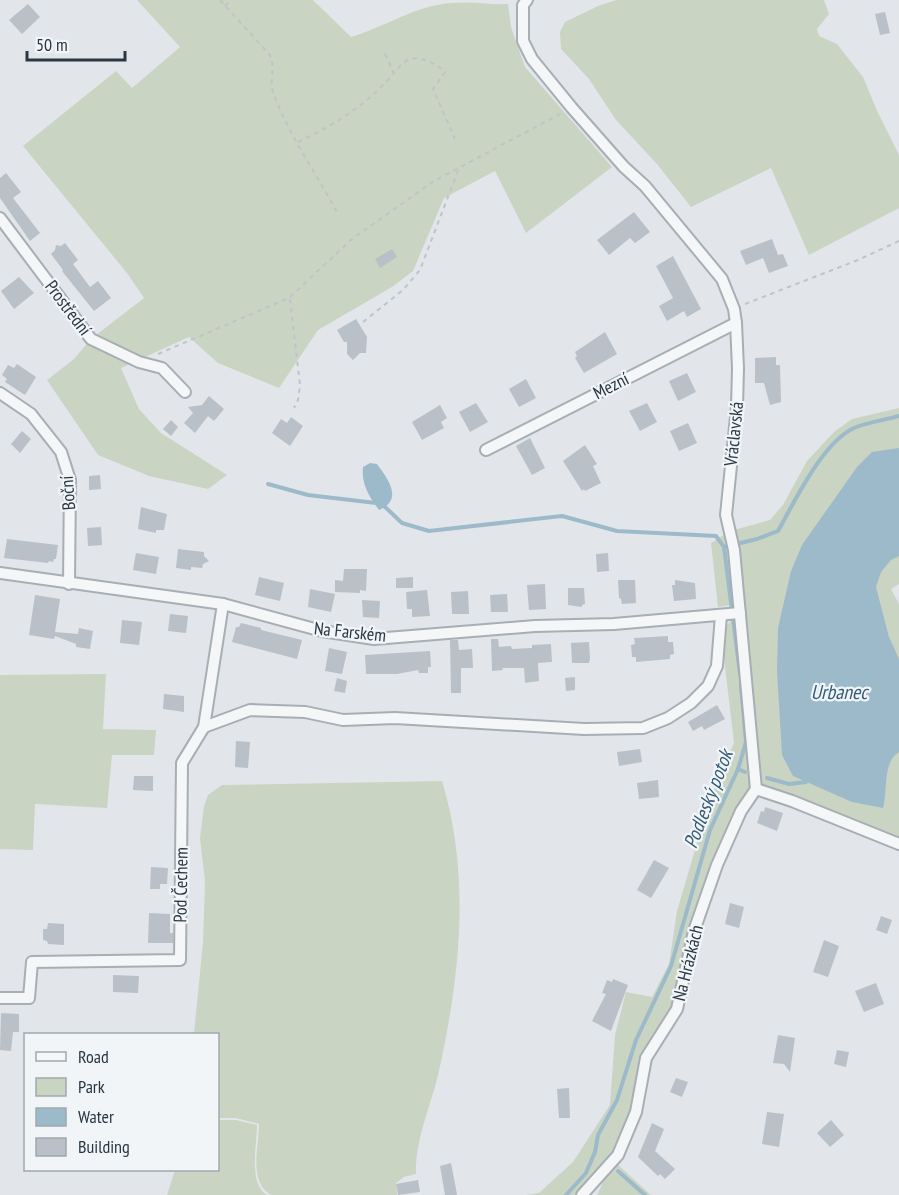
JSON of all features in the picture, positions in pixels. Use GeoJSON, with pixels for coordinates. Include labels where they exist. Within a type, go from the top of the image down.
{"type":"FeatureCollection","features":[{"type":"Feature","properties":{"kind":"street","name":"Vráclavská"},"geometry":{"type":"LineString","coordinates":[[527,0],[524,5],[523,41],[532,59],[624,167],[645,186],[722,279],[734,309],[737,407],[726,515],[734,546],[731,614],[756,789]]}},
{"type":"Feature","properties":{"kind":"street","name":"Prostřední"},"geometry":{"type":"LineString","coordinates":[[0,218],[91,339],[139,362],[162,368],[185,392]]}},
{"type":"Feature","properties":{"kind":"street","name":"Mezní"},"geometry":{"type":"LineString","coordinates":[[486,450],[736,323]]}},
{"type":"Feature","properties":{"kind":"street","name":"Boční"},"geometry":{"type":"LineString","coordinates":[[0,393],[31,414],[61,452],[70,480],[69,584]]}},
{"type":"Feature","properties":{"kind":"street","name":"Na Farském"},"geometry":{"type":"LineString","coordinates":[[0,573],[223,604],[321,632],[374,639],[535,626],[614,624],[731,614]]}},
{"type":"Feature","properties":{"kind":"street","name":"Pod Čechem"},"geometry":{"type":"LineString","coordinates":[[0,998],[29,998],[32,962],[180,960],[182,763],[204,727],[223,604]]}},
{"type":"Feature","properties":{"kind":"street"},"geometry":{"type":"LineString","coordinates":[[204,727],[250,710],[305,712],[343,720],[395,718],[584,729],[643,728],[668,718],[691,703],[708,686],[717,666],[731,614]]}},
{"type":"Feature","properties":{"kind":"street"},"geometry":{"type":"LineString","coordinates":[[756,789],[899,844]]}},
{"type":"Feature","properties":{"kind":"street","name":"Na Hrázkách"},"geometry":{"type":"LineString","coordinates":[[582,1195],[618,1155],[636,1112],[646,1058],[677,1009],[694,931],[717,865],[741,811],[756,789]]}},
{"type":"Feature","properties":{"kind":"path"},"geometry":{"type":"LineString","coordinates":[[220,0],[270,55],[274,65],[273,92],[337,212]]}},
{"type":"Feature","properties":{"kind":"path"},"geometry":{"type":"LineString","coordinates":[[225,6],[231,0]]}},
{"type":"Feature","properties":{"kind":"path"},"geometry":{"type":"LineString","coordinates":[[385,54],[394,73]]}},
{"type":"Feature","properties":{"kind":"path"},"geometry":{"type":"LineString","coordinates":[[298,142],[358,109],[378,92],[405,61],[416,58],[436,64],[445,72],[433,90],[455,139]]}},
{"type":"Feature","properties":{"kind":"path"},"geometry":{"type":"LineString","coordinates":[[139,362],[289,298],[352,239],[434,181],[572,108]]}},
{"type":"Feature","properties":{"kind":"path"},"geometry":{"type":"LineString","coordinates":[[363,322],[411,282],[420,270],[460,167]]}},
{"type":"Feature","properties":{"kind":"path"},"geometry":{"type":"LineString","coordinates":[[734,309],[858,260],[899,241]]}},
{"type":"Feature","properties":{"kind":"path"},"geometry":{"type":"LineString","coordinates":[[289,298],[300,385],[298,400],[294,408]]}},
{"type":"Feature","properties":{"kind":"green space"},"geometry":{"type":"Polygon","coordinates":[[[137,0],[313,0],[351,37],[413,12],[439,5],[508,4],[511,27],[525,67],[612,167],[526,233],[495,171],[444,198],[413,271],[392,287],[318,330],[279,388],[218,363],[189,337],[121,368],[139,409],[161,433],[227,475],[208,489],[149,476],[98,455],[47,380],[74,359],[91,339],[144,298],[127,273],[23,146],[116,71],[132,88],[180,47],[137,0]]]}},
{"type":"Feature","properties":{"kind":"green space"},"geometry":{"type":"Polygon","coordinates":[[[616,0],[824,0],[829,14],[817,29],[819,36],[837,44],[863,77],[899,155],[899,208],[809,255],[771,168],[691,207],[657,164],[616,120],[589,79],[561,49],[560,32],[565,22],[616,0]]]}},
{"type":"Feature","properties":{"kind":"green space"},"geometry":{"type":"Polygon","coordinates":[[[899,408],[899,584],[891,589],[899,604],[899,844],[756,789],[739,604],[718,607],[711,543],[730,531],[770,520],[783,505],[807,461],[834,432],[852,419],[899,408]]]}},
{"type":"Feature","properties":{"kind":"green space"},"geometry":{"type":"Polygon","coordinates":[[[739,618],[753,789],[738,811],[674,1008],[644,1058],[633,1112],[617,1153],[579,1195],[526,1195],[539,1193],[573,1162],[610,1105],[615,1035],[626,992],[652,997],[669,964],[677,911],[710,799],[734,743],[722,641],[726,626],[739,618]]]}},
{"type":"Feature","properties":{"kind":"green space"},"geometry":{"type":"Polygon","coordinates":[[[106,674],[103,729],[156,730],[154,755],[112,755],[107,808],[35,804],[33,850],[0,849],[0,675],[106,674]]]}},
{"type":"Feature","properties":{"kind":"green space"},"geometry":{"type":"Polygon","coordinates":[[[442,781],[457,853],[459,926],[457,962],[446,1035],[436,1084],[418,1148],[416,1174],[404,1177],[396,1183],[397,1195],[271,1195],[259,1182],[257,1173],[259,1124],[236,1118],[219,1118],[219,1033],[194,1033],[203,942],[205,881],[200,838],[204,806],[208,795],[222,785],[442,781]]]}},
{"type":"Feature","properties":{"kind":"green space"},"geometry":{"type":"Polygon","coordinates":[[[219,1120],[236,1120],[257,1125],[255,1173],[261,1190],[267,1195],[167,1195],[175,1171],[219,1171],[219,1120]]]}},
{"type":"Feature","properties":{"kind":"green space"},"geometry":{"type":"Polygon","coordinates":[[[617,1164],[651,1195],[597,1195],[605,1178],[617,1164]]]}},
{"type":"Feature","properties":{"kind":"water","name":"Urbanec"},"geometry":{"type":"Polygon","coordinates":[[[899,448],[899,556],[891,560],[881,572],[876,587],[889,637],[899,659],[899,752],[890,763],[888,770],[883,808],[852,802],[793,776],[782,755],[777,671],[778,628],[791,571],[802,545],[857,467],[872,452],[899,448]]]}},
{"type":"Feature","properties":{"kind":"water"},"geometry":{"type":"Polygon","coordinates":[[[370,463],[377,464],[392,489],[391,501],[379,510],[369,495],[363,479],[363,467],[370,463]]]}},
{"type":"Feature","properties":{"kind":"building"},"geometry":{"type":"Polygon","coordinates":[[[28,4],[40,17],[22,34],[9,20],[28,4]]]}},
{"type":"Feature","properties":{"kind":"building"},"geometry":{"type":"Polygon","coordinates":[[[885,12],[890,33],[880,35],[875,14],[885,12]]]}},
{"type":"Feature","properties":{"kind":"building"},"geometry":{"type":"Polygon","coordinates":[[[6,173],[21,192],[13,198],[40,233],[30,241],[0,198],[0,178],[6,173]]]}},
{"type":"Feature","properties":{"kind":"building"},"geometry":{"type":"Polygon","coordinates":[[[634,212],[650,232],[635,243],[630,238],[609,255],[597,240],[634,212]]]}},
{"type":"Feature","properties":{"kind":"building"},"geometry":{"type":"Polygon","coordinates":[[[772,239],[778,255],[783,254],[788,266],[769,273],[763,258],[746,265],[740,251],[772,239]]]}},
{"type":"Feature","properties":{"kind":"building"},"geometry":{"type":"Polygon","coordinates":[[[65,243],[78,260],[73,264],[90,287],[98,281],[111,298],[94,311],[51,254],[56,245],[61,246],[65,243]]]}},
{"type":"Feature","properties":{"kind":"building"},"geometry":{"type":"Polygon","coordinates":[[[392,249],[397,257],[380,268],[375,259],[392,249]]]}},
{"type":"Feature","properties":{"kind":"building"},"geometry":{"type":"Polygon","coordinates":[[[673,256],[701,309],[687,317],[684,311],[667,321],[659,306],[673,298],[656,266],[673,256]]]}},
{"type":"Feature","properties":{"kind":"building"},"geometry":{"type":"Polygon","coordinates":[[[19,277],[34,293],[14,309],[1,291],[19,277]]]}},
{"type":"Feature","properties":{"kind":"building"},"geometry":{"type":"Polygon","coordinates":[[[356,319],[367,337],[366,353],[360,353],[353,360],[347,354],[347,342],[344,342],[337,330],[356,319]]]}},
{"type":"Feature","properties":{"kind":"building"},"geometry":{"type":"Polygon","coordinates":[[[605,332],[617,354],[584,373],[575,358],[577,356],[575,352],[605,332]]]}},
{"type":"Feature","properties":{"kind":"building"},"geometry":{"type":"Polygon","coordinates":[[[776,357],[776,365],[780,365],[781,402],[770,405],[764,383],[755,383],[755,358],[776,357]]]}},
{"type":"Feature","properties":{"kind":"building"},"geometry":{"type":"Polygon","coordinates":[[[17,364],[36,377],[25,395],[5,382],[7,379],[2,375],[8,365],[14,368],[17,364]]]}},
{"type":"Feature","properties":{"kind":"building"},"geometry":{"type":"Polygon","coordinates":[[[687,373],[696,392],[678,401],[669,381],[687,373]]]}},
{"type":"Feature","properties":{"kind":"building"},"geometry":{"type":"Polygon","coordinates":[[[526,379],[536,398],[519,407],[509,389],[526,379]]]}},
{"type":"Feature","properties":{"kind":"building"},"geometry":{"type":"Polygon","coordinates":[[[209,396],[224,409],[214,421],[208,416],[195,433],[184,423],[193,413],[188,407],[202,405],[209,396]]]}},
{"type":"Feature","properties":{"kind":"building"},"geometry":{"type":"Polygon","coordinates":[[[476,403],[488,422],[470,432],[459,412],[476,403]]]}},
{"type":"Feature","properties":{"kind":"building"},"geometry":{"type":"Polygon","coordinates":[[[647,403],[657,422],[640,431],[629,411],[647,403]]]}},
{"type":"Feature","properties":{"kind":"building"},"geometry":{"type":"Polygon","coordinates":[[[440,405],[447,418],[441,422],[444,428],[422,440],[412,422],[440,405]]]}},
{"type":"Feature","properties":{"kind":"building"},"geometry":{"type":"Polygon","coordinates":[[[291,417],[303,426],[290,446],[272,433],[281,419],[287,423],[291,417]]]}},
{"type":"Feature","properties":{"kind":"building"},"geometry":{"type":"Polygon","coordinates":[[[171,420],[178,427],[171,436],[163,429],[171,420]]]}},
{"type":"Feature","properties":{"kind":"building"},"geometry":{"type":"Polygon","coordinates":[[[688,423],[697,443],[679,451],[670,431],[688,423]]]}},
{"type":"Feature","properties":{"kind":"building"},"geometry":{"type":"Polygon","coordinates":[[[22,431],[31,439],[20,453],[11,444],[22,431]]]}},
{"type":"Feature","properties":{"kind":"building"},"geometry":{"type":"Polygon","coordinates":[[[530,438],[545,468],[532,475],[516,446],[530,438]]]}},
{"type":"Feature","properties":{"kind":"building"},"geometry":{"type":"Polygon","coordinates":[[[585,445],[597,464],[593,466],[601,483],[582,491],[563,461],[585,445]]]}},
{"type":"Feature","properties":{"kind":"building"},"geometry":{"type":"Polygon","coordinates":[[[100,475],[101,489],[89,490],[89,476],[100,475]]]}},
{"type":"Feature","properties":{"kind":"building"},"geometry":{"type":"Polygon","coordinates":[[[141,507],[167,514],[164,530],[156,530],[156,533],[138,529],[141,507]]]}},
{"type":"Feature","properties":{"kind":"building"},"geometry":{"type":"Polygon","coordinates":[[[101,527],[102,545],[88,546],[87,528],[101,527]]]}},
{"type":"Feature","properties":{"kind":"building"},"geometry":{"type":"Polygon","coordinates":[[[7,539],[58,545],[56,559],[48,563],[4,558],[7,539]]]}},
{"type":"Feature","properties":{"kind":"building"},"geometry":{"type":"Polygon","coordinates":[[[178,549],[204,552],[204,556],[209,561],[203,564],[202,568],[191,567],[191,570],[176,568],[178,549]]]}},
{"type":"Feature","properties":{"kind":"building"},"geometry":{"type":"Polygon","coordinates":[[[136,553],[159,557],[156,574],[133,570],[136,553]]]}},
{"type":"Feature","properties":{"kind":"building"},"geometry":{"type":"Polygon","coordinates":[[[608,553],[609,571],[597,572],[596,554],[608,553]]]}},
{"type":"Feature","properties":{"kind":"building"},"geometry":{"type":"Polygon","coordinates":[[[344,569],[367,569],[366,591],[360,590],[360,593],[335,592],[335,580],[343,581],[344,569]]]}},
{"type":"Feature","properties":{"kind":"building"},"geometry":{"type":"Polygon","coordinates":[[[259,577],[284,583],[280,601],[255,595],[259,577]]]}},
{"type":"Feature","properties":{"kind":"building"},"geometry":{"type":"Polygon","coordinates":[[[413,577],[413,588],[396,588],[396,578],[413,577]]]}},
{"type":"Feature","properties":{"kind":"building"},"geometry":{"type":"Polygon","coordinates":[[[618,580],[635,580],[636,603],[622,604],[619,598],[618,580]]]}},
{"type":"Feature","properties":{"kind":"building"},"geometry":{"type":"Polygon","coordinates":[[[675,580],[695,583],[696,599],[674,601],[672,585],[675,585],[675,580]]]}},
{"type":"Feature","properties":{"kind":"building"},"geometry":{"type":"Polygon","coordinates":[[[545,584],[546,609],[529,610],[527,585],[545,584]]]}},
{"type":"Feature","properties":{"kind":"building"},"geometry":{"type":"Polygon","coordinates":[[[568,588],[584,588],[585,604],[582,607],[568,605],[568,588]]]}},
{"type":"Feature","properties":{"kind":"building"},"geometry":{"type":"Polygon","coordinates":[[[310,589],[335,594],[331,612],[308,607],[310,589]]]}},
{"type":"Feature","properties":{"kind":"building"},"geometry":{"type":"Polygon","coordinates":[[[427,590],[430,616],[412,617],[412,609],[407,609],[406,592],[427,590]]]}},
{"type":"Feature","properties":{"kind":"building"},"geometry":{"type":"Polygon","coordinates":[[[468,591],[469,614],[452,614],[451,592],[468,591]]]}},
{"type":"Feature","properties":{"kind":"building"},"geometry":{"type":"Polygon","coordinates":[[[507,594],[508,612],[491,612],[490,595],[507,594]]]}},
{"type":"Feature","properties":{"kind":"building"},"geometry":{"type":"Polygon","coordinates":[[[35,595],[60,599],[55,632],[78,634],[79,628],[93,631],[90,649],[76,647],[76,644],[55,636],[54,639],[29,635],[35,595]]]}},
{"type":"Feature","properties":{"kind":"building"},"geometry":{"type":"Polygon","coordinates":[[[362,600],[380,601],[379,618],[363,617],[362,600]]]}},
{"type":"Feature","properties":{"kind":"building"},"geometry":{"type":"Polygon","coordinates":[[[170,614],[188,616],[186,633],[168,631],[170,614]]]}},
{"type":"Feature","properties":{"kind":"building"},"geometry":{"type":"Polygon","coordinates":[[[122,620],[142,622],[139,645],[120,643],[122,620]]]}},
{"type":"Feature","properties":{"kind":"building"},"geometry":{"type":"Polygon","coordinates":[[[241,623],[302,640],[297,659],[232,642],[236,627],[239,627],[241,623]]]}},
{"type":"Feature","properties":{"kind":"building"},"geometry":{"type":"Polygon","coordinates":[[[668,636],[668,642],[673,642],[674,654],[670,655],[670,659],[636,662],[636,657],[632,657],[631,645],[635,644],[634,638],[668,636]]]}},
{"type":"Feature","properties":{"kind":"building"},"geometry":{"type":"Polygon","coordinates":[[[491,639],[498,639],[499,647],[511,646],[512,649],[551,644],[552,662],[538,663],[539,681],[525,683],[524,668],[502,668],[503,670],[492,671],[491,639]]]}},
{"type":"Feature","properties":{"kind":"building"},"geometry":{"type":"Polygon","coordinates":[[[450,640],[458,640],[459,650],[472,649],[473,668],[461,668],[461,693],[451,693],[450,640]]]}},
{"type":"Feature","properties":{"kind":"building"},"geometry":{"type":"Polygon","coordinates":[[[589,642],[589,663],[572,663],[571,643],[589,642]]]}},
{"type":"Feature","properties":{"kind":"building"},"geometry":{"type":"Polygon","coordinates":[[[329,648],[347,652],[342,674],[325,671],[329,648]]]}},
{"type":"Feature","properties":{"kind":"building"},"geometry":{"type":"Polygon","coordinates":[[[430,651],[431,667],[428,667],[428,673],[419,673],[418,670],[397,674],[366,674],[365,655],[430,651]]]}},
{"type":"Feature","properties":{"kind":"building"},"geometry":{"type":"Polygon","coordinates":[[[575,677],[575,690],[566,691],[565,678],[575,677]]]}},
{"type":"Feature","properties":{"kind":"building"},"geometry":{"type":"Polygon","coordinates":[[[337,678],[347,681],[345,693],[334,691],[337,678]]]}},
{"type":"Feature","properties":{"kind":"building"},"geometry":{"type":"Polygon","coordinates":[[[164,694],[184,696],[184,712],[163,709],[164,694]]]}},
{"type":"Feature","properties":{"kind":"building"},"geometry":{"type":"Polygon","coordinates":[[[717,705],[725,719],[704,730],[702,726],[693,731],[688,722],[717,705]]]}},
{"type":"Feature","properties":{"kind":"building"},"geometry":{"type":"Polygon","coordinates":[[[236,741],[250,742],[248,768],[235,767],[236,741]]]}},
{"type":"Feature","properties":{"kind":"building"},"geometry":{"type":"Polygon","coordinates":[[[640,749],[642,762],[619,766],[617,752],[640,749]]]}},
{"type":"Feature","properties":{"kind":"building"},"geometry":{"type":"Polygon","coordinates":[[[134,776],[153,776],[153,791],[133,790],[134,776]]]}},
{"type":"Feature","properties":{"kind":"building"},"geometry":{"type":"Polygon","coordinates":[[[658,780],[659,797],[639,799],[637,783],[658,780]]]}},
{"type":"Feature","properties":{"kind":"building"},"geometry":{"type":"Polygon","coordinates":[[[765,807],[783,813],[777,831],[757,823],[765,807]]]}},
{"type":"Feature","properties":{"kind":"building"},"geometry":{"type":"Polygon","coordinates":[[[654,860],[669,868],[651,898],[637,890],[654,860]]]}},
{"type":"Feature","properties":{"kind":"building"},"geometry":{"type":"Polygon","coordinates":[[[151,867],[168,868],[167,884],[160,884],[160,889],[150,889],[151,867]]]}},
{"type":"Feature","properties":{"kind":"building"},"geometry":{"type":"Polygon","coordinates":[[[730,903],[744,907],[739,928],[725,924],[730,903]]]}},
{"type":"Feature","properties":{"kind":"building"},"geometry":{"type":"Polygon","coordinates":[[[149,913],[170,914],[170,933],[173,933],[173,943],[148,943],[149,913]]]}},
{"type":"Feature","properties":{"kind":"building"},"geometry":{"type":"Polygon","coordinates":[[[881,916],[892,920],[887,934],[876,930],[881,916]]]}},
{"type":"Feature","properties":{"kind":"building"},"geometry":{"type":"Polygon","coordinates":[[[48,923],[64,924],[64,945],[48,944],[43,940],[43,929],[47,929],[48,923]]]}},
{"type":"Feature","properties":{"kind":"building"},"geometry":{"type":"Polygon","coordinates":[[[824,940],[839,946],[828,977],[813,972],[824,940]]]}},
{"type":"Feature","properties":{"kind":"building"},"geometry":{"type":"Polygon","coordinates":[[[113,975],[139,976],[138,993],[113,992],[113,975]]]}},
{"type":"Feature","properties":{"kind":"building"},"geometry":{"type":"Polygon","coordinates":[[[613,979],[628,985],[611,1031],[592,1021],[606,994],[602,993],[607,980],[612,982],[613,979]]]}},
{"type":"Feature","properties":{"kind":"building"},"geometry":{"type":"Polygon","coordinates":[[[876,983],[884,1004],[864,1012],[855,991],[876,983]]]}},
{"type":"Feature","properties":{"kind":"building"},"geometry":{"type":"Polygon","coordinates":[[[1,1013],[19,1014],[19,1032],[13,1032],[11,1051],[0,1050],[1,1013]]]}},
{"type":"Feature","properties":{"kind":"building"},"geometry":{"type":"Polygon","coordinates":[[[778,1035],[795,1038],[790,1072],[784,1064],[773,1063],[778,1035]]]}},
{"type":"Feature","properties":{"kind":"building"},"geometry":{"type":"Polygon","coordinates":[[[837,1050],[849,1052],[846,1067],[834,1064],[837,1050]]]}},
{"type":"Feature","properties":{"kind":"building"},"geometry":{"type":"Polygon","coordinates":[[[676,1078],[688,1082],[682,1097],[670,1092],[676,1078]]]}},
{"type":"Feature","properties":{"kind":"building"},"geometry":{"type":"Polygon","coordinates":[[[569,1088],[570,1118],[559,1118],[557,1089],[569,1088]]]}},
{"type":"Feature","properties":{"kind":"building"},"geometry":{"type":"Polygon","coordinates":[[[767,1112],[784,1114],[779,1147],[762,1144],[767,1112]]]}},
{"type":"Feature","properties":{"kind":"building"},"geometry":{"type":"Polygon","coordinates":[[[831,1120],[844,1135],[830,1147],[817,1133],[831,1120]]]}},
{"type":"Feature","properties":{"kind":"building"},"geometry":{"type":"Polygon","coordinates":[[[652,1123],[664,1129],[655,1151],[675,1169],[665,1179],[660,1174],[658,1176],[638,1157],[652,1123]]]}},
{"type":"Feature","properties":{"kind":"building"},"geometry":{"type":"Polygon","coordinates":[[[451,1163],[457,1195],[445,1195],[440,1166],[451,1163]]]}},
{"type":"Feature","properties":{"kind":"building"},"geometry":{"type":"Polygon","coordinates":[[[418,1180],[420,1192],[398,1195],[396,1184],[418,1180]]]}},
{"type":"Feature","properties":{"kind":"waterway","name":"Podleský potok"},"geometry":{"type":"LineString","coordinates":[[740,674],[724,547],[778,531],[810,474],[831,446],[854,428],[899,416]]}},
{"type":"Feature","properties":{"kind":"waterway"},"geometry":{"type":"LineString","coordinates":[[268,484],[308,495],[376,503]]}},
{"type":"Feature","properties":{"kind":"waterway"},"geometry":{"type":"LineString","coordinates":[[383,505],[402,523],[429,531],[562,516],[617,531],[716,536],[724,547]]}},
{"type":"Feature","properties":{"kind":"waterway","name":"Podleský potok"},"geometry":{"type":"LineString","coordinates":[[566,1195],[586,1173],[595,1152],[598,1135],[617,1100],[636,1040],[671,966],[710,830],[738,769],[746,742],[741,685]]}},
{"type":"Feature","properties":{"kind":"waterway","name":"Podleský potok"},"geometry":{"type":"LineString","coordinates":[[738,769],[745,772]]}},
{"type":"Feature","properties":{"kind":"waterway"},"geometry":{"type":"LineString","coordinates":[[767,778],[789,784],[806,782],[806,777]]}},
{"type":"Feature","properties":{"kind":"waterway"},"geometry":{"type":"LineString","coordinates":[[618,1171],[645,1195]]}}]}
